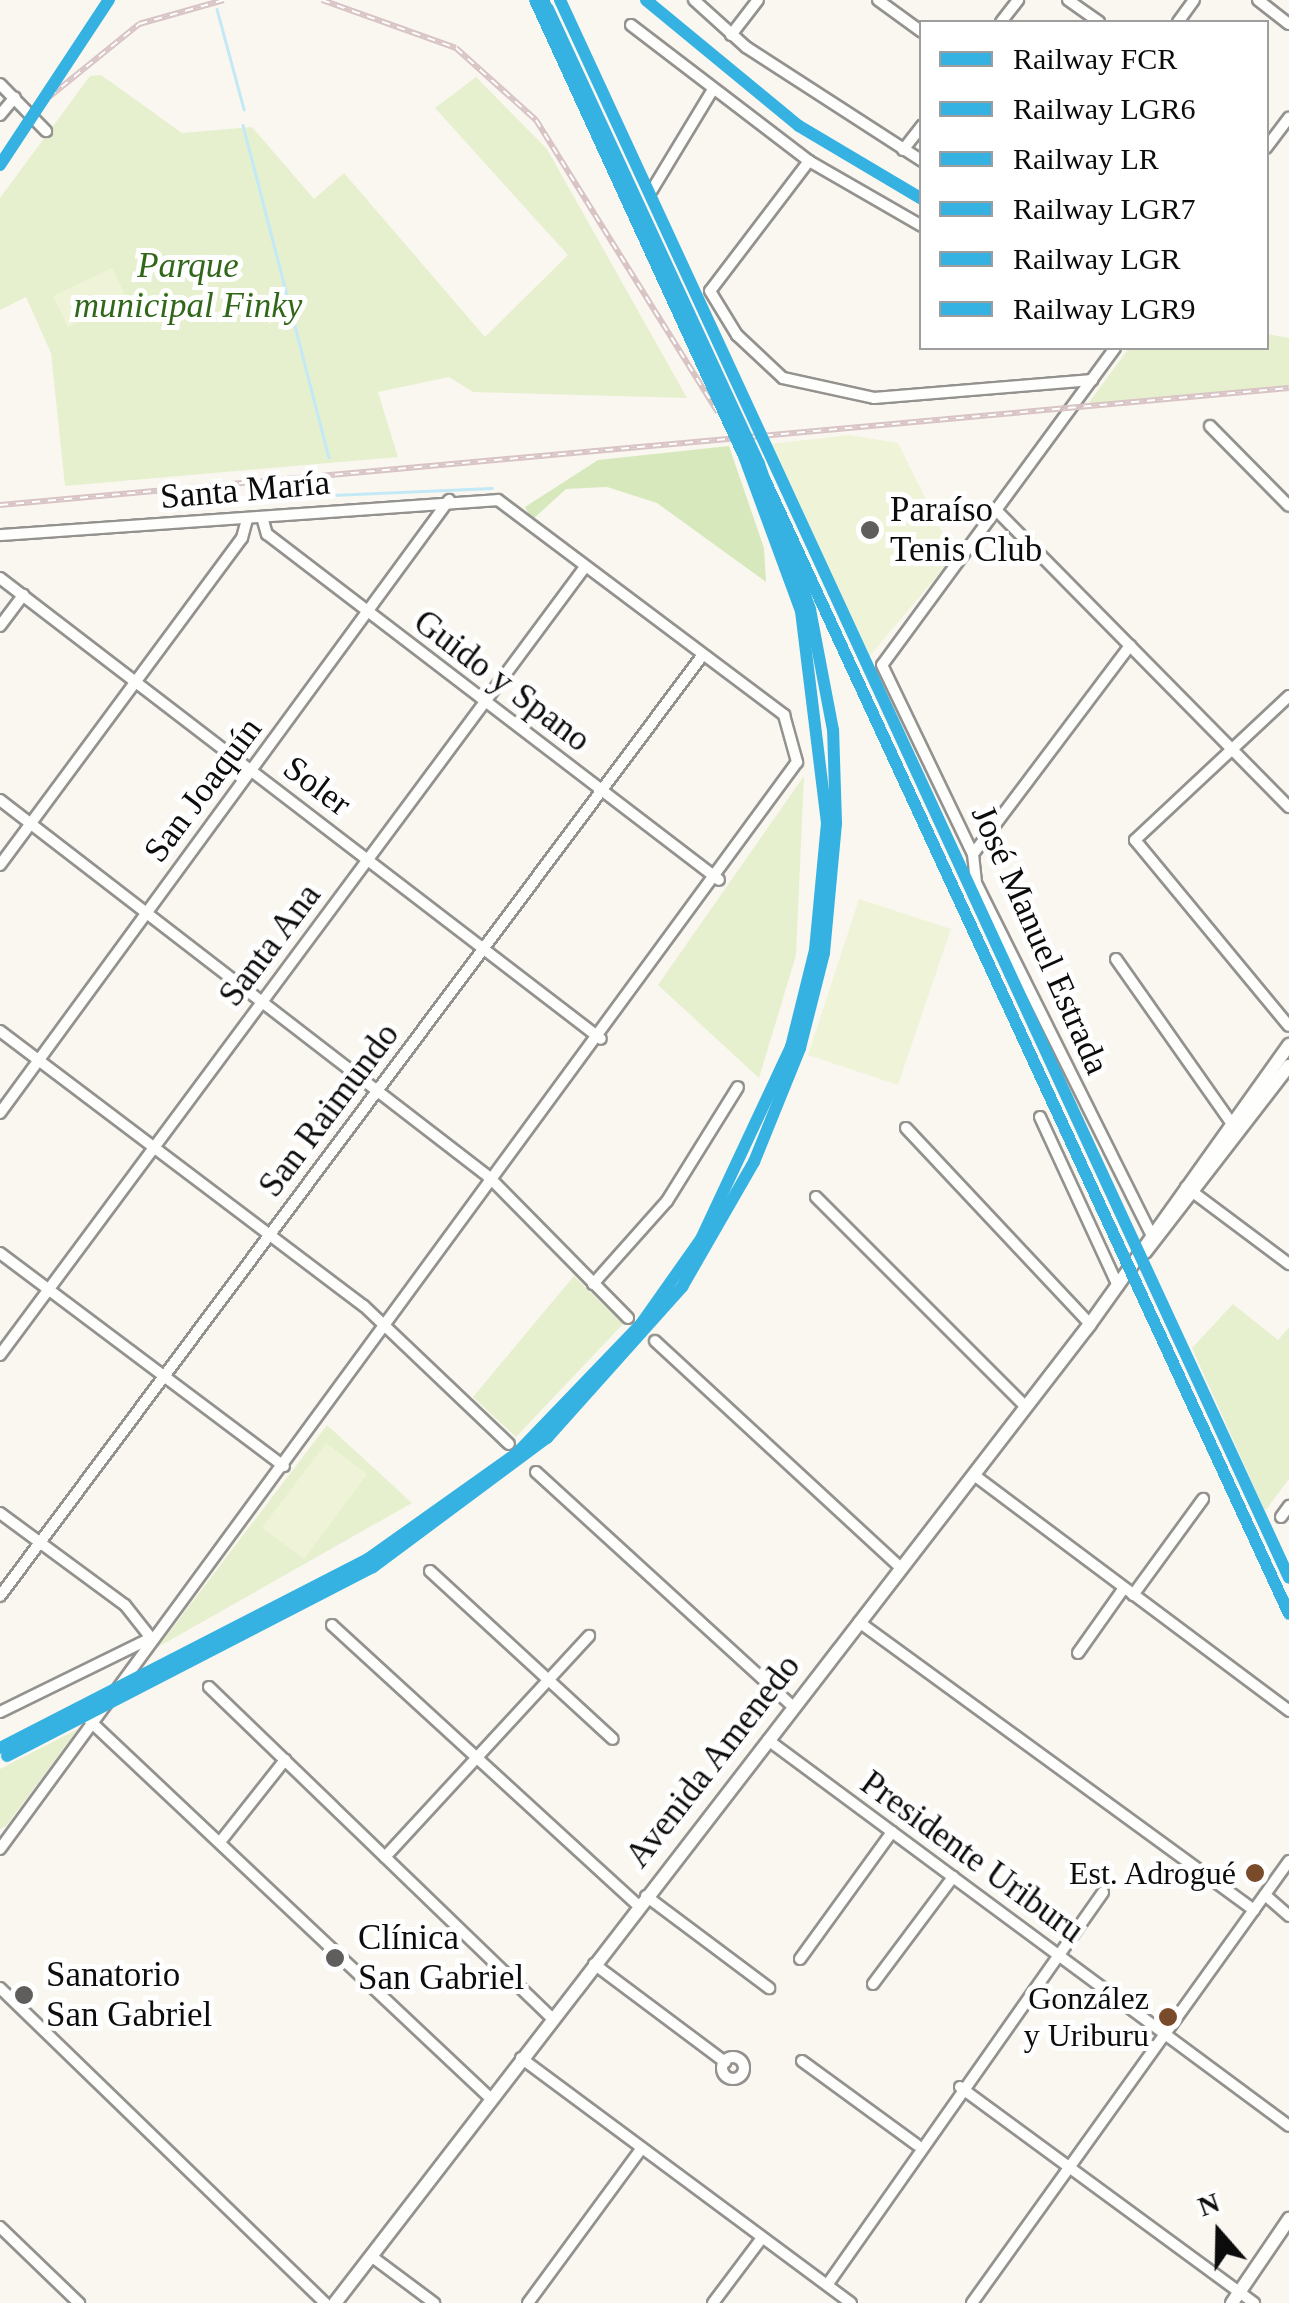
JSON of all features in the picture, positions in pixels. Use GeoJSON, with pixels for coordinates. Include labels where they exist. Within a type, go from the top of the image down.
{"type":"FeatureCollection","features":[{"type":"Feature","properties":{"kind":"street"},"geometry":{"type":"LineString","coordinates":[[694,0],[731,35],[919,160]]}},
{"type":"Feature","properties":{"kind":"street"},"geometry":{"type":"LineString","coordinates":[[731,35],[758,0]]}},
{"type":"Feature","properties":{"kind":"street"},"geometry":{"type":"LineString","coordinates":[[878,0],[919,30]]}},
{"type":"Feature","properties":{"kind":"street"},"geometry":{"type":"LineString","coordinates":[[1068,0],[1097,20]]}},
{"type":"Feature","properties":{"kind":"street"},"geometry":{"type":"LineString","coordinates":[[1258,0],[1289,24]]}},
{"type":"Feature","properties":{"kind":"street"},"geometry":{"type":"LineString","coordinates":[[631,25],[712,91],[809,161],[919,224]]}},
{"type":"Feature","properties":{"kind":"street"},"geometry":{"type":"LineString","coordinates":[[0,84],[46,131]]}},
{"type":"Feature","properties":{"kind":"street"},"geometry":{"type":"LineString","coordinates":[[652,190],[712,91]]}},
{"type":"Feature","properties":{"kind":"street"},"geometry":{"type":"LineString","coordinates":[[0,115],[15,97]]}},
{"type":"Feature","properties":{"kind":"street"},"geometry":{"type":"LineString","coordinates":[[1269,145],[1287,126]]}},
{"type":"Feature","properties":{"kind":"street"},"geometry":{"type":"LineString","coordinates":[[903,150],[919,130]]}},
{"type":"Feature","properties":{"kind":"street"},"geometry":{"type":"LineString","coordinates":[[809,161],[711,287],[737,335],[798,384],[874,398],[1092,380]]}},
{"type":"Feature","properties":{"kind":"street"},"geometry":{"type":"LineString","coordinates":[[1114,350],[997,511],[1289,807]]}},
{"type":"Feature","properties":{"kind":"street"},"geometry":{"type":"LineString","coordinates":[[1210,426],[1289,506]]}},
{"type":"Feature","properties":{"kind":"street","name":"Santa María"},"geometry":{"type":"LineString","coordinates":[[0,536],[494,499],[584,567]]}},
{"type":"Feature","properties":{"kind":"street","name":"San Joaquín"},"geometry":{"type":"LineString","coordinates":[[0,1112],[449,500]]}},
{"type":"Feature","properties":{"kind":"street","name":"José Manuel Estrada"},"geometry":{"type":"LineString","coordinates":[[997,511],[882,665],[973,854],[976,883],[1151,1234]]}},
{"type":"Feature","properties":{"kind":"street","name":"Guido y Spano"},"geometry":{"type":"LineString","coordinates":[[262,518],[266,534],[719,880]]}},
{"type":"Feature","properties":{"kind":"street"},"geometry":{"type":"LineString","coordinates":[[0,865],[242,538],[247,519]]}},
{"type":"Feature","properties":{"kind":"street"},"geometry":{"type":"LineString","coordinates":[[0,1849],[90,1721],[719,880],[796,769],[789,720],[584,567]]}},
{"type":"Feature","properties":{"kind":"street","name":"Santa Ana"},"geometry":{"type":"LineString","coordinates":[[0,1355],[584,567]]}},
{"type":"Feature","properties":{"kind":"street","name":"Soler"},"geometry":{"type":"LineString","coordinates":[[0,578],[601,1039]]}},
{"type":"Feature","properties":{"kind":"street"},"geometry":{"type":"LineString","coordinates":[[0,626],[23,595]]}},
{"type":"Feature","properties":{"kind":"street"},"geometry":{"type":"LineString","coordinates":[[973,854],[1130,646]]}},
{"type":"Feature","properties":{"kind":"street","name":"San Raimundo"},"geometry":{"type":"LineString","coordinates":[[0,1596],[702,656]]}},
{"type":"Feature","properties":{"kind":"street"},"geometry":{"type":"LineString","coordinates":[[1289,696],[1136,840],[1289,1026]]}},
{"type":"Feature","properties":{"kind":"street"},"geometry":{"type":"LineString","coordinates":[[0,800],[495,1183],[628,1318]]}},
{"type":"Feature","properties":{"kind":"street"},"geometry":{"type":"LineString","coordinates":[[1116,959],[1235,1129]]}},
{"type":"Feature","properties":{"kind":"street"},"geometry":{"type":"LineString","coordinates":[[0,1031],[384,1327],[509,1444]]}},
{"type":"Feature","properties":{"kind":"street","name":"Avenida Amenedo"},"geometry":{"type":"LineString","coordinates":[[335,2303],[1090,1324],[1235,1129],[1289,1045]]}},
{"type":"Feature","properties":{"kind":"street","name":"Avenida Amenedo"},"geometry":{"type":"LineString","coordinates":[[1235,1129],[1289,1066]]}},
{"type":"Feature","properties":{"kind":"street"},"geometry":{"type":"LineString","coordinates":[[594,1284],[666,1201],[738,1087]]}},
{"type":"Feature","properties":{"kind":"street"},"geometry":{"type":"LineString","coordinates":[[1040,1117],[1118,1286]]}},
{"type":"Feature","properties":{"kind":"street"},"geometry":{"type":"LineString","coordinates":[[906,1128],[1090,1324]]}},
{"type":"Feature","properties":{"kind":"street"},"geometry":{"type":"LineString","coordinates":[[1190,1190],[1289,1264]]}},
{"type":"Feature","properties":{"kind":"street","name":"Avenida Amenedo"},"geometry":{"type":"LineString","coordinates":[[1140,1256],[1151,1234],[1190,1190]]}},
{"type":"Feature","properties":{"kind":"street"},"geometry":{"type":"LineString","coordinates":[[816,1197],[1026,1407]]}},
{"type":"Feature","properties":{"kind":"street"},"geometry":{"type":"LineString","coordinates":[[0,1254],[284,1466]]}},
{"type":"Feature","properties":{"kind":"street"},"geometry":{"type":"LineString","coordinates":[[654,1341],[900,1568]]}},
{"type":"Feature","properties":{"kind":"street"},"geometry":{"type":"LineString","coordinates":[[536,1472],[793,1707]]}},
{"type":"Feature","properties":{"kind":"street"},"geometry":{"type":"LineString","coordinates":[[974,1476],[1289,1710]]}},
{"type":"Feature","properties":{"kind":"street"},"geometry":{"type":"LineString","coordinates":[[1078,1653],[1203,1499]]}},
{"type":"Feature","properties":{"kind":"street"},"geometry":{"type":"LineString","coordinates":[[1281,1517],[1289,1506]]}},
{"type":"Feature","properties":{"kind":"street"},"geometry":{"type":"LineString","coordinates":[[0,1513],[125,1606],[152,1638]]}},
{"type":"Feature","properties":{"kind":"street"},"geometry":{"type":"LineString","coordinates":[[430,1571],[613,1739]]}},
{"type":"Feature","properties":{"kind":"street"},"geometry":{"type":"LineString","coordinates":[[859,1622],[1254,1910]]}},
{"type":"Feature","properties":{"kind":"street"},"geometry":{"type":"LineString","coordinates":[[332,1625],[476,1759],[643,1901],[769,1988]]}},
{"type":"Feature","properties":{"kind":"street"},"geometry":{"type":"LineString","coordinates":[[386,1857],[589,1636]]}},
{"type":"Feature","properties":{"kind":"street"},"geometry":{"type":"LineString","coordinates":[[0,1712],[152,1638]]}},
{"type":"Feature","properties":{"kind":"street"},"geometry":{"type":"LineString","coordinates":[[209,1687],[552,2018]]}},
{"type":"Feature","properties":{"kind":"street"},"geometry":{"type":"LineString","coordinates":[[90,1721],[490,2098]]}},
{"type":"Feature","properties":{"kind":"street","name":"Presidente Uriburu"},"geometry":{"type":"LineString","coordinates":[[768,1740],[1289,2126]]}},
{"type":"Feature","properties":{"kind":"street"},"geometry":{"type":"LineString","coordinates":[[220,1842],[285,1760]]}},
{"type":"Feature","properties":{"kind":"street"},"geometry":{"type":"LineString","coordinates":[[0,1836],[17,1826]]}},
{"type":"Feature","properties":{"kind":"street"},"geometry":{"type":"LineString","coordinates":[[800,1959],[892,1832]]}},
{"type":"Feature","properties":{"kind":"street"},"geometry":{"type":"LineString","coordinates":[[972,2303],[1289,1860]]}},
{"type":"Feature","properties":{"kind":"street"},"geometry":{"type":"LineString","coordinates":[[874,1984],[953,1878]]}},
{"type":"Feature","properties":{"kind":"street"},"geometry":{"type":"LineString","coordinates":[[827,2285],[918,2146],[1054,1952],[1103,1892]]}},
{"type":"Feature","properties":{"kind":"street"},"geometry":{"type":"LineString","coordinates":[[1265,1896],[1289,1916]]}},
{"type":"Feature","properties":{"kind":"street"},"geometry":{"type":"LineString","coordinates":[[594,1964],[725,2062]]}},
{"type":"Feature","properties":{"kind":"street"},"geometry":{"type":"LineString","coordinates":[[0,1988],[325,2303]]}},
{"type":"Feature","properties":{"kind":"street"},"geometry":{"type":"LineString","coordinates":[[521,2058],[851,2303]]}},
{"type":"Feature","properties":{"kind":"street"},"geometry":{"type":"LineString","coordinates":[[802,2062],[918,2146]]}},
{"type":"Feature","properties":{"kind":"street"},"geometry":{"type":"LineString","coordinates":[[960,2086],[1235,2298],[1254,2303]]}},
{"type":"Feature","properties":{"kind":"street"},"geometry":{"type":"LineString","coordinates":[[528,2303],[642,2148]]}},
{"type":"Feature","properties":{"kind":"street"},"geometry":{"type":"LineString","coordinates":[[1235,2298],[1289,2219]]}},
{"type":"Feature","properties":{"kind":"street"},"geometry":{"type":"LineString","coordinates":[[0,2227],[79,2303]]}},
{"type":"Feature","properties":{"kind":"street"},"geometry":{"type":"LineString","coordinates":[[714,2303],[762,2238]]}},
{"type":"Feature","properties":{"kind":"street"},"geometry":{"type":"LineString","coordinates":[[371,2256],[434,2303]]}},
{"type":"Feature","properties":{"kind":"green space","name":"Parque municipal Finky"},"geometry":{"type":"Polygon","coordinates":[[[101,75],[182,133],[252,127],[314,199],[344,173],[485,337],[568,255],[435,108],[476,77],[547,149],[687,398],[473,392],[449,377],[378,392],[398,457],[65,486],[51,353],[26,297],[0,310],[0,198],[90,76],[101,75]]]}},
{"type":"Feature","properties":{"kind":"green space"},"geometry":{"type":"Polygon","coordinates":[[[112,268],[127,299],[68,327],[53,296],[112,268]]]}},
{"type":"Feature","properties":{"kind":"green space"},"geometry":{"type":"Polygon","coordinates":[[[1269,334],[1289,338],[1289,386],[1088,404],[1128,350],[1269,350],[1269,334]]]}},
{"type":"Feature","properties":{"kind":"green space","name":"Paraíso Tenis Club"},"geometry":{"type":"Polygon","coordinates":[[[849,435],[898,443],[954,556],[862,665],[761,445],[849,435]]]}},
{"type":"Feature","properties":{"kind":"green space"},"geometry":{"type":"Polygon","coordinates":[[[729,446],[764,548],[766,582],[657,503],[607,487],[566,489],[532,520],[525,507],[598,460],[729,446]]]}},
{"type":"Feature","properties":{"kind":"green space"},"geometry":{"type":"Polygon","coordinates":[[[804,776],[796,955],[759,1078],[658,985],[804,776]]]}},
{"type":"Feature","properties":{"kind":"green space"},"geometry":{"type":"Polygon","coordinates":[[[859,899],[951,929],[898,1085],[808,1055],[859,899]]]}},
{"type":"Feature","properties":{"kind":"green space"},"geometry":{"type":"Polygon","coordinates":[[[574,1276],[623,1324],[516,1437],[473,1397],[574,1276]]]}},
{"type":"Feature","properties":{"kind":"green space"},"geometry":{"type":"Polygon","coordinates":[[[1233,1304],[1278,1340],[1289,1327],[1289,1479],[1265,1511],[1192,1348],[1233,1304]]]}},
{"type":"Feature","properties":{"kind":"green space"},"geometry":{"type":"Polygon","coordinates":[[[327,1425],[412,1503],[158,1647],[327,1425]]]}},
{"type":"Feature","properties":{"kind":"green space"},"geometry":{"type":"Polygon","coordinates":[[[326,1443],[367,1474],[304,1559],[262,1528],[326,1443]]]}},
{"type":"Feature","properties":{"kind":"green space"},"geometry":{"type":"Polygon","coordinates":[[[78,1729],[6,1826],[0,1829],[0,1769],[78,1729]]]}},
{"type":"Feature","properties":{"kind":"waterway"},"geometry":{"type":"LineString","coordinates":[[217,9],[244,109]]}},
{"type":"Feature","properties":{"kind":"waterway"},"geometry":{"type":"LineString","coordinates":[[243,125],[329,457]]}},
{"type":"Feature","properties":{"kind":"waterway"},"geometry":{"type":"LineString","coordinates":[[332,495],[492,488]]}},
{"type":"Feature","properties":{"kind":"railway"},"geometry":{"type":"LineString","coordinates":[[49,97],[139,24],[224,0]]}},
{"type":"Feature","properties":{"kind":"railway"},"geometry":{"type":"LineString","coordinates":[[322,0],[456,48],[536,120],[718,412]]}},
{"type":"Feature","properties":{"kind":"railway"},"geometry":{"type":"LineString","coordinates":[[0,505],[1289,388]]}},
{"type":"Feature","properties":{"kind":"rail line","name":"LGR9"},"geometry":{"type":"LineString","coordinates":[[0,165],[109,0]]}},
{"type":"Feature","properties":{"kind":"rail line","name":"LGR6"},"geometry":{"type":"LineString","coordinates":[[0,1748],[368,1559],[516,1454],[641,1324],[701,1239],[791,1047],[815,950],[827,823],[801,611],[744,456],[535,0]]}},
{"type":"Feature","properties":{"kind":"rail line","name":"FCR"},"geometry":{"type":"LineString","coordinates":[[543,0],[1289,1614]]}},
{"type":"Feature","properties":{"kind":"rail line","name":"LGR7"},"geometry":{"type":"LineString","coordinates":[[560,0],[1289,1578]]}},
{"type":"Feature","properties":{"kind":"rail line","name":"LGR"},"geometry":{"type":"LineString","coordinates":[[646,0],[799,126],[919,197]]}},
{"type":"Feature","properties":{"kind":"rail line","name":"LR"},"geometry":{"type":"LineString","coordinates":[[7,1756],[373,1567],[547,1438],[682,1287],[754,1162],[800,1048],[824,953],[836,823],[833,730],[810,609],[759,464],[548,9]]}},
{"type":"Feature","properties":{"kind":"place","name":"Paraíso Tenis Club"},"geometry":{"type":"Point","coordinates":[870,530]}},
{"type":"Feature","properties":{"kind":"place","name":"Est. Adrogué"},"geometry":{"type":"Point","coordinates":[1255,1873]}},
{"type":"Feature","properties":{"kind":"place","name":"Clínica San Gabriel"},"geometry":{"type":"Point","coordinates":[335,1958]}},
{"type":"Feature","properties":{"kind":"place","name":"Sanatorio San Gabriel"},"geometry":{"type":"Point","coordinates":[24,1995]}},
{"type":"Feature","properties":{"kind":"place","name":"González y Uriburu"},"geometry":{"type":"Point","coordinates":[1168,2017]}}]}
